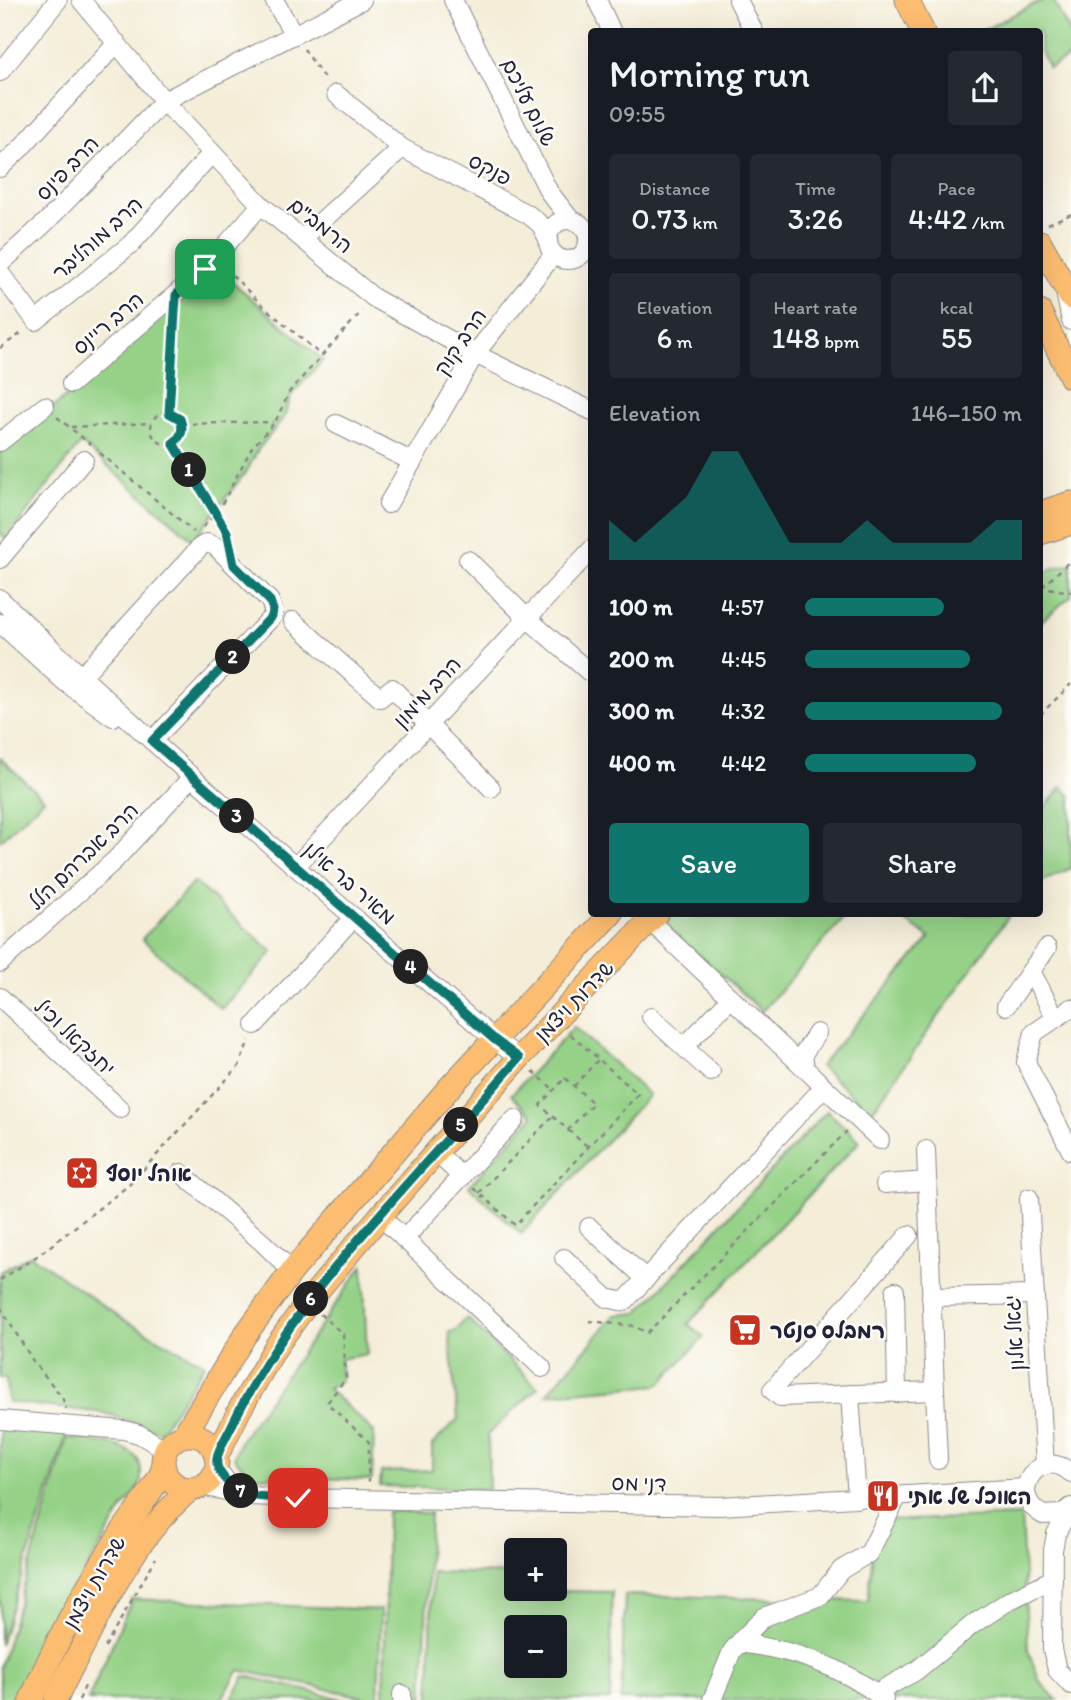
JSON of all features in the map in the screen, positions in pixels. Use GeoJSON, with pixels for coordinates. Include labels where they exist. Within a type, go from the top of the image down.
{"type":"FeatureCollection","features":[{"type":"Feature","properties":{"kind":"main road"},"geometry":{"type":"LineString","coordinates":[[907,0],[921,28]]}},
{"type":"Feature","properties":{"kind":"main road"},"geometry":{"type":"LineString","coordinates":[[1043,247],[1067,291]]}},
{"type":"Feature","properties":{"kind":"main road"},"geometry":{"type":"LineString","coordinates":[[1043,319],[1071,377]]}},
{"type":"Feature","properties":{"kind":"main road"},"geometry":{"type":"LineString","coordinates":[[1043,512],[1071,503]]}},
{"type":"Feature","properties":{"kind":"main road"},"geometry":{"type":"LineString","coordinates":[[1043,533],[1071,523]]}},
{"type":"Feature","properties":{"kind":"main road"},"geometry":{"type":"LineString","coordinates":[[1043,534],[1071,535]]}},
{"type":"Feature","properties":{"kind":"main road","name":"שדרות ויצמן"},"geometry":{"type":"LineString","coordinates":[[184,1436],[245,1335],[292,1271],[410,1132],[608,917]]}},
{"type":"Feature","properties":{"kind":"main road","name":"שדרות ויצמן"},"geometry":{"type":"LineString","coordinates":[[216,1462],[240,1409],[275,1348],[307,1303],[519,1058],[653,917]]}},
{"type":"Feature","properties":{"kind":"main road"},"geometry":{"type":"LineString","coordinates":[[184,1436],[201,1437],[214,1449],[216,1462],[213,1475],[196,1487],[184,1488],[171,1481],[165,1459],[170,1443],[184,1436]]}},
{"type":"Feature","properties":{"kind":"main road","name":"שדרות ויצמן"},"geometry":{"type":"LineString","coordinates":[[31,1700],[86,1588],[115,1541],[158,1482],[165,1459]]}},
{"type":"Feature","properties":{"kind":"main road","name":"שדרות ויצמן"},"geometry":{"type":"LineString","coordinates":[[56,1700],[106,1599],[134,1554],[166,1511],[196,1487]]}},
{"type":"Feature","properties":{"kind":"street"},"geometry":{"type":"LineString","coordinates":[[0,72],[58,0]]}},
{"type":"Feature","properties":{"kind":"street","name":"הרמב\"ם"},"geometry":{"type":"LineString","coordinates":[[81,0],[164,102],[261,205],[374,298],[475,354],[588,409]]}},
{"type":"Feature","properties":{"kind":"street"},"geometry":{"type":"LineString","coordinates":[[274,0],[294,35]]}},
{"type":"Feature","properties":{"kind":"street","name":"הרב פינס"},"geometry":{"type":"LineString","coordinates":[[0,264],[46,223],[164,102],[362,0]]}},
{"type":"Feature","properties":{"kind":"street","name":"שלום עליכם"},"geometry":{"type":"LineString","coordinates":[[453,0],[549,192],[571,220]]}},
{"type":"Feature","properties":{"kind":"street"},"geometry":{"type":"LineString","coordinates":[[597,0],[610,28]]}},
{"type":"Feature","properties":{"kind":"street"},"geometry":{"type":"LineString","coordinates":[[738,0],[752,28]]}},
{"type":"Feature","properties":{"kind":"street"},"geometry":{"type":"LineString","coordinates":[[0,168],[117,43]]}},
{"type":"Feature","properties":{"kind":"street","name":"פנקס"},"geometry":{"type":"LineString","coordinates":[[336,94],[402,148],[529,215],[541,225],[551,247]]}},
{"type":"Feature","properties":{"kind":"street"},"geometry":{"type":"LineString","coordinates":[[303,238],[402,148]]}},
{"type":"Feature","properties":{"kind":"street","name":"הרב מוהליבר"},"geometry":{"type":"LineString","coordinates":[[36,321],[131,244],[212,153]]}},
{"type":"Feature","properties":{"kind":"street","name":"הרב ריינס"},"geometry":{"type":"LineString","coordinates":[[71,384],[215,259],[261,205]]}},
{"type":"Feature","properties":{"kind":"street"},"geometry":{"type":"LineString","coordinates":[[588,234],[578,222],[559,222],[553,226],[551,247],[560,258],[574,260],[584,253],[588,242]]}},
{"type":"Feature","properties":{"kind":"street","name":"הרב קוק"},"geometry":{"type":"LineString","coordinates":[[388,504],[475,354],[551,247]]}},
{"type":"Feature","properties":{"kind":"street"},"geometry":{"type":"LineString","coordinates":[[0,273],[36,321]]}},
{"type":"Feature","properties":{"kind":"street"},"geometry":{"type":"LineString","coordinates":[[1067,291],[1071,321]]}},
{"type":"Feature","properties":{"kind":"street"},"geometry":{"type":"LineString","coordinates":[[1043,316],[1071,349]]}},
{"type":"Feature","properties":{"kind":"street"},"geometry":{"type":"LineString","coordinates":[[0,442],[45,406]]}},
{"type":"Feature","properties":{"kind":"street"},"geometry":{"type":"LineString","coordinates":[[336,424],[411,461]]}},
{"type":"Feature","properties":{"kind":"street"},"geometry":{"type":"LineString","coordinates":[[0,559],[84,460]]}},
{"type":"Feature","properties":{"kind":"street"},"geometry":{"type":"LineString","coordinates":[[82,676],[200,547],[207,544],[215,546],[270,601],[272,616],[152,741]]}},
{"type":"Feature","properties":{"kind":"street","name":"הרב מימון"},"geometry":{"type":"LineString","coordinates":[[296,866],[588,553]]}},
{"type":"Feature","properties":{"kind":"street"},"geometry":{"type":"LineString","coordinates":[[468,560],[527,618],[588,671]]}},
{"type":"Feature","properties":{"kind":"street","name":"מאיר בר אילן"},"geometry":{"type":"LineString","coordinates":[[0,599],[192,777],[519,1058]]}},
{"type":"Feature","properties":{"kind":"street"},"geometry":{"type":"LineString","coordinates":[[293,621],[380,698],[392,688],[491,788]]}},
{"type":"Feature","properties":{"kind":"street","name":"מאיר בר אילן"},"geometry":{"type":"LineString","coordinates":[[0,623],[65,682],[152,741]]}},
{"type":"Feature","properties":{"kind":"street","name":"הרב אברהם הלל"},"geometry":{"type":"LineString","coordinates":[[0,963],[114,861],[192,777]]}},
{"type":"Feature","properties":{"kind":"street"},"geometry":{"type":"LineString","coordinates":[[255,1025],[354,917]]}},
{"type":"Feature","properties":{"kind":"street"},"geometry":{"type":"LineString","coordinates":[[653,917],[731,998],[880,1140]]}},
{"type":"Feature","properties":{"kind":"street"},"geometry":{"type":"LineString","coordinates":[[1006,1006],[1047,948]]}},
{"type":"Feature","properties":{"kind":"street"},"geometry":{"type":"LineString","coordinates":[[1031,971],[1055,1017]]}},
{"type":"Feature","properties":{"kind":"street","name":"יחזקאל וכיל"},"geometry":{"type":"LineString","coordinates":[[0,997],[120,1109]]}},
{"type":"Feature","properties":{"kind":"street"},"geometry":{"type":"LineString","coordinates":[[684,1047],[731,998]]}},
{"type":"Feature","properties":{"kind":"street"},"geometry":{"type":"LineString","coordinates":[[1071,1008],[1034,1033],[1026,1062],[1071,1152]]}},
{"type":"Feature","properties":{"kind":"street"},"geometry":{"type":"LineString","coordinates":[[652,1017],[711,1072]]}},
{"type":"Feature","properties":{"kind":"street"},"geometry":{"type":"LineString","coordinates":[[783,1048],[797,1048],[817,1033],[803,1054],[805,1068]]}},
{"type":"Feature","properties":{"kind":"street"},"geometry":{"type":"LineString","coordinates":[[564,1258],[607,1298],[624,1301],[824,1087]]}},
{"type":"Feature","properties":{"kind":"street"},"geometry":{"type":"LineString","coordinates":[[404,1238],[515,1119]]}},
{"type":"Feature","properties":{"kind":"street"},"geometry":{"type":"LineString","coordinates":[[926,1150],[938,1460]]}},
{"type":"Feature","properties":{"kind":"street"},"geometry":{"type":"LineString","coordinates":[[436,1152],[462,1177]]}},
{"type":"Feature","properties":{"kind":"street"},"geometry":{"type":"LineString","coordinates":[[181,1173],[292,1271]]}},
{"type":"Feature","properties":{"kind":"street"},"geometry":{"type":"LineString","coordinates":[[885,1184],[927,1181]]}},
{"type":"Feature","properties":{"kind":"street","name":"יגאל אלון"},"geometry":{"type":"LineString","coordinates":[[1029,1198],[1045,1466]]}},
{"type":"Feature","properties":{"kind":"street"},"geometry":{"type":"LineString","coordinates":[[380,1216],[542,1368]]}},
{"type":"Feature","properties":{"kind":"street"},"geometry":{"type":"LineString","coordinates":[[589,1227],[646,1279]]}},
{"type":"Feature","properties":{"kind":"street"},"geometry":{"type":"LineString","coordinates":[[909,1235],[772,1390],[780,1397],[935,1391]]}},
{"type":"Feature","properties":{"kind":"street"},"geometry":{"type":"LineString","coordinates":[[895,1291],[897,1393]]}},
{"type":"Feature","properties":{"kind":"street"},"geometry":{"type":"LineString","coordinates":[[931,1297],[1035,1295]]}},
{"type":"Feature","properties":{"kind":"street"},"geometry":{"type":"LineString","coordinates":[[850,1394],[857,1499]]}},
{"type":"Feature","properties":{"kind":"street"},"geometry":{"type":"LineString","coordinates":[[0,1420],[124,1430],[139,1434],[165,1459]]}},
{"type":"Feature","properties":{"kind":"street"},"geometry":{"type":"LineString","coordinates":[[216,1462],[227,1482],[250,1496]]}},
{"type":"Feature","properties":{"kind":"street"},"geometry":{"type":"LineString","coordinates":[[1053,1550],[1042,1519],[1030,1503],[1026,1488],[1033,1472],[1045,1466],[1058,1465],[1069,1471]]}},
{"type":"Feature","properties":{"kind":"street","name":"דני מס"},"geometry":{"type":"LineString","coordinates":[[196,1487],[250,1496],[719,1506],[1026,1488]]}},
{"type":"Feature","properties":{"kind":"street"},"geometry":{"type":"LineString","coordinates":[[712,1700],[732,1651],[739,1643],[764,1617],[820,1596],[841,1570],[869,1553],[898,1496]]}},
{"type":"Feature","properties":{"kind":"street"},"geometry":{"type":"LineString","coordinates":[[1035,1510],[1052,1516],[1070,1508]]}},
{"type":"Feature","properties":{"kind":"street"},"geometry":{"type":"LineString","coordinates":[[1070,1508],[1056,1534],[1053,1550],[1053,1661],[1061,1677],[1071,1685]]}},
{"type":"Feature","properties":{"kind":"street"},"geometry":{"type":"LineString","coordinates":[[739,1643],[780,1648],[814,1659],[881,1696],[972,1625],[1010,1600],[1053,1579]]}},
{"type":"Feature","properties":{"kind":"path"},"geometry":{"type":"LineString","coordinates":[[294,35],[336,94]]}},
{"type":"Feature","properties":{"kind":"path"},"geometry":{"type":"LineString","coordinates":[[1043,227],[1071,214]]}},
{"type":"Feature","properties":{"kind":"path"},"geometry":{"type":"LineString","coordinates":[[215,259],[264,307],[321,356]]}},
{"type":"Feature","properties":{"kind":"path"},"geometry":{"type":"LineString","coordinates":[[169,413],[176,295]]}},
{"type":"Feature","properties":{"kind":"path"},"geometry":{"type":"LineString","coordinates":[[45,406],[196,535],[215,514],[251,449],[275,422],[290,391],[374,298]]}},
{"type":"Feature","properties":{"kind":"path"},"geometry":{"type":"LineString","coordinates":[[0,348],[36,321]]}},
{"type":"Feature","properties":{"kind":"path"},"geometry":{"type":"LineString","coordinates":[[169,413],[176,415],[182,424],[181,436],[173,443],[167,444],[156,440],[150,430],[151,423],[158,414],[169,413]]}},
{"type":"Feature","properties":{"kind":"path"},"geometry":{"type":"LineString","coordinates":[[182,424],[275,422]]}},
{"type":"Feature","properties":{"kind":"path"},"geometry":{"type":"LineString","coordinates":[[70,428],[151,423]]}},
{"type":"Feature","properties":{"kind":"path"},"geometry":{"type":"LineString","coordinates":[[173,443],[227,532],[234,565]]}},
{"type":"Feature","properties":{"kind":"path"},"geometry":{"type":"LineString","coordinates":[[1043,584],[1071,560]]}},
{"type":"Feature","properties":{"kind":"path"},"geometry":{"type":"LineString","coordinates":[[1043,586],[1071,592]]}},
{"type":"Feature","properties":{"kind":"path"},"geometry":{"type":"LineString","coordinates":[[1043,712],[1071,684]]}},
{"type":"Feature","properties":{"kind":"path"},"geometry":{"type":"LineString","coordinates":[[462,1177],[515,1225],[638,1094],[554,1021]]}},
{"type":"Feature","properties":{"kind":"path"},"geometry":{"type":"LineString","coordinates":[[0,1280],[40,1254],[129,1185],[239,1066],[255,1025]]}},
{"type":"Feature","properties":{"kind":"path"},"geometry":{"type":"LineString","coordinates":[[519,1058],[554,1090]]}},
{"type":"Feature","properties":{"kind":"path"},"geometry":{"type":"LineString","coordinates":[[574,1086],[598,1059]]}},
{"type":"Feature","properties":{"kind":"path"},"geometry":{"type":"LineString","coordinates":[[568,1130],[593,1103],[565,1078],[540,1105],[552,1117],[588,1147]]}},
{"type":"Feature","properties":{"kind":"path"},"geometry":{"type":"LineString","coordinates":[[479,1193],[552,1117]]}},
{"type":"Feature","properties":{"kind":"path"},"geometry":{"type":"LineString","coordinates":[[589,1321],[635,1325],[647,1333],[858,1119]]}},
{"type":"Feature","properties":{"kind":"path"},"geometry":{"type":"LineString","coordinates":[[307,1303],[343,1334],[346,1378],[327,1403],[369,1442],[368,1500]]}},
{"type":"Feature","properties":{"kind":"path"},"geometry":{"type":"LineString","coordinates":[[0,1307],[33,1361],[62,1397],[70,1426]]}},
{"type":"Feature","properties":{"kind":"path"},"geometry":{"type":"LineString","coordinates":[[104,1650],[157,1556]]}},
{"type":"Feature","properties":{"kind":"path"},"geometry":{"type":"LineString","coordinates":[[79,1700],[87,1682]]}},
{"type":"Feature","properties":{"kind":"green space"},"geometry":{"type":"Polygon","coordinates":[[[1042,0],[1053,0],[1071,34],[1071,56],[1049,68],[1043,56],[1043,28],[988,28],[1042,0]]]}},
{"type":"Feature","properties":{"kind":"green space"},"geometry":{"type":"Polygon","coordinates":[[[214,266],[323,360],[292,394],[284,417],[257,451],[248,469],[193,540],[81,443],[6,539],[0,533],[0,447],[37,422],[214,266]]]}},
{"type":"Feature","properties":{"kind":"green space"},"geometry":{"type":"Polygon","coordinates":[[[1071,564],[1071,596],[1043,619],[1043,573],[1071,564]]]}},
{"type":"Feature","properties":{"kind":"green space"},"geometry":{"type":"Polygon","coordinates":[[[0,758],[44,799],[0,841],[0,758]]]}},
{"type":"Feature","properties":{"kind":"green space"},"geometry":{"type":"Polygon","coordinates":[[[1062,787],[1071,796],[1071,868],[1043,882],[1043,809],[1062,787]]]}},
{"type":"Feature","properties":{"kind":"green space"},"geometry":{"type":"Polygon","coordinates":[[[194,882],[273,952],[221,1009],[142,939],[194,882]]]}},
{"type":"Feature","properties":{"kind":"green space"},"geometry":{"type":"Polygon","coordinates":[[[671,917],[845,917],[762,1011],[664,923],[671,917]]]}},
{"type":"Feature","properties":{"kind":"green space"},"geometry":{"type":"Polygon","coordinates":[[[899,917],[1008,917],[871,1113],[820,1066],[930,938],[899,917]]]}},
{"type":"Feature","properties":{"kind":"green space"},"geometry":{"type":"Polygon","coordinates":[[[574,1027],[649,1095],[521,1234],[469,1186],[533,1116],[511,1095],[574,1027]]]}},
{"type":"Feature","properties":{"kind":"green space"},"geometry":{"type":"Polygon","coordinates":[[[827,1111],[860,1141],[688,1324],[704,1337],[659,1385],[547,1394],[615,1315],[638,1313],[827,1111]]]}},
{"type":"Feature","properties":{"kind":"green space"},"geometry":{"type":"Polygon","coordinates":[[[31,1255],[122,1319],[205,1364],[160,1432],[105,1413],[8,1402],[6,1378],[0,1378],[0,1272],[31,1255]]]}},
{"type":"Feature","properties":{"kind":"green space"},"geometry":{"type":"Polygon","coordinates":[[[363,1265],[367,1354],[340,1359],[341,1381],[328,1389],[374,1432],[372,1480],[252,1476],[234,1458],[240,1441],[363,1265]]]}},
{"type":"Feature","properties":{"kind":"green space"},"geometry":{"type":"Polygon","coordinates":[[[467,1318],[538,1388],[488,1434],[489,1489],[380,1486],[381,1472],[432,1470],[432,1445],[458,1419],[449,1332],[455,1331],[467,1318]]]}},
{"type":"Feature","properties":{"kind":"green space"},"geometry":{"type":"Polygon","coordinates":[[[0,1422],[69,1426],[0,1645],[0,1422]]]}},
{"type":"Feature","properties":{"kind":"green space"},"geometry":{"type":"Polygon","coordinates":[[[67,1438],[111,1444],[132,1453],[138,1460],[141,1482],[40,1648],[17,1700],[0,1700],[0,1668],[67,1438]]]}},
{"type":"Feature","properties":{"kind":"green space"},"geometry":{"type":"Polygon","coordinates":[[[387,1511],[430,1513],[423,1700],[384,1700],[387,1511]]]}},
{"type":"Feature","properties":{"kind":"green space"},"geometry":{"type":"Polygon","coordinates":[[[1021,1516],[1028,1650],[1040,1682],[1057,1700],[621,1700],[625,1595],[868,1601],[876,1521],[1021,1516]]]}},
{"type":"Feature","properties":{"kind":"green space"},"geometry":{"type":"Polygon","coordinates":[[[432,1572],[504,1574],[504,1601],[567,1601],[567,1591],[612,1592],[610,1700],[430,1700],[432,1572]]]}},
{"type":"Feature","properties":{"kind":"green space"},"geometry":{"type":"Polygon","coordinates":[[[132,1599],[381,1610],[378,1700],[239,1670],[221,1700],[88,1700],[132,1599]]]}},
{"type":"Feature","properties":{"kind":"green space"},"geometry":{"type":"Polygon","coordinates":[[[245,1676],[346,1700],[231,1700],[245,1676]]]}},
{"type":"Feature","properties":{"kind":"place","name":"אוהל יוסף"},"geometry":{"type":"Point","coordinates":[82,1173]}},
{"type":"Feature","properties":{"kind":"place","name":"רמבלס סנטר"},"geometry":{"type":"Point","coordinates":[745,1330]}},
{"type":"Feature","properties":{"kind":"place","name":"האוכל של אתי"},"geometry":{"type":"Point","coordinates":[883,1496]}},
{"type":"Feature","properties":{"kind":"route"},"geometry":{"type":"LineString","coordinates":[[205,269],[176,295],[169,413],[180,419],[183,429],[181,436],[173,443],[227,532],[234,565],[270,601],[273,610],[272,616],[152,741],[519,1058],[307,1303],[275,1348],[240,1409],[216,1457],[216,1467],[227,1482],[250,1496],[298,1498]]}}]}
